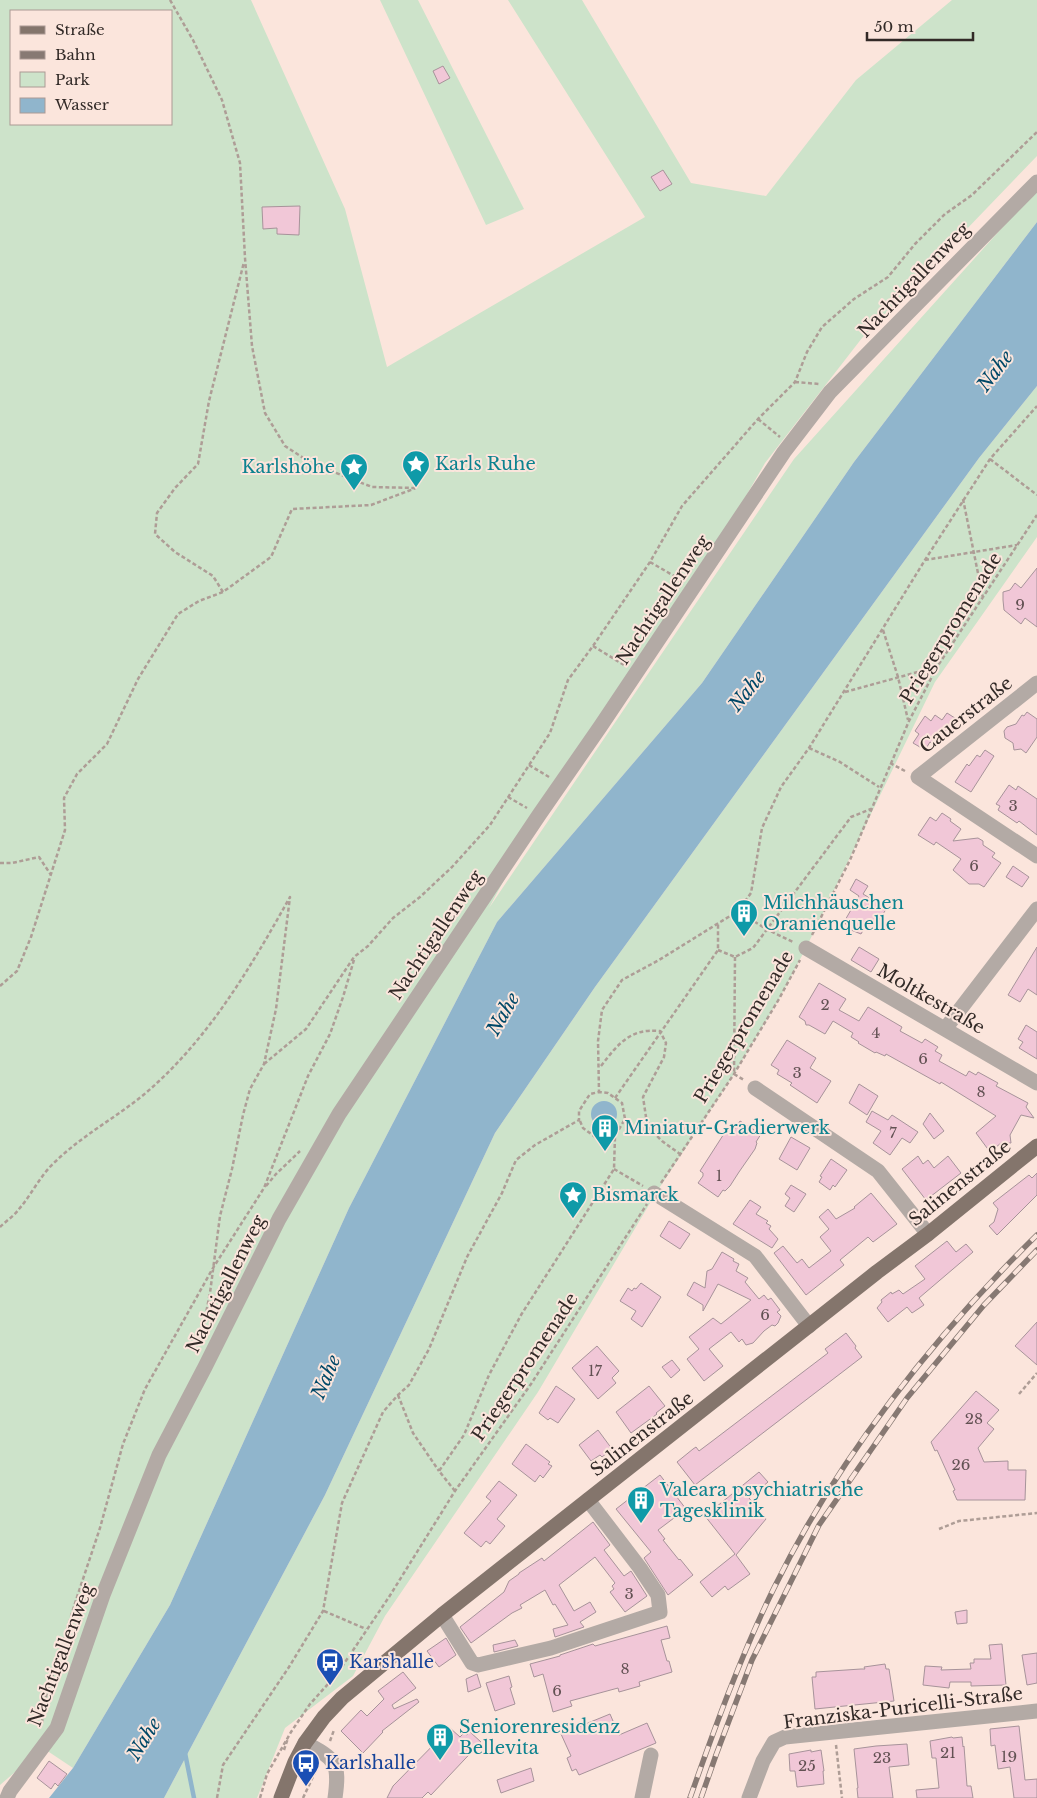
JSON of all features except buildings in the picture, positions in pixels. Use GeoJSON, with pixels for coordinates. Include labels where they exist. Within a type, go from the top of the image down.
{"type":"FeatureCollection","features":[{"type":"Feature","properties":{"kind":"main road","name":"Salinenstraße"},"geometry":{"type":"LineString","coordinates":[[281,1798],[305,1743],[324,1716],[342,1698],[442,1615],[877,1272],[928,1234],[1037,1146]]}},
{"type":"Feature","properties":{"kind":"street","name":"Nachtigallenweg"},"geometry":{"type":"LineString","coordinates":[[7,1798],[57,1728],[103,1595],[159,1455],[279,1219],[338,1114],[600,728],[784,452],[830,392],[1037,182]]}},
{"type":"Feature","properties":{"kind":"street","name":"Cauerstraße"},"geometry":{"type":"LineString","coordinates":[[918,777],[1034,690]]}},
{"type":"Feature","properties":{"kind":"street"},"geometry":{"type":"LineString","coordinates":[[918,777],[1037,856]]}},
{"type":"Feature","properties":{"kind":"street"},"geometry":{"type":"LineString","coordinates":[[945,1029],[1037,910]]}},
{"type":"Feature","properties":{"kind":"street","name":"Moltkestraße"},"geometry":{"type":"LineString","coordinates":[[806,948],[1037,1083]]}},
{"type":"Feature","properties":{"kind":"street"},"geometry":{"type":"LineString","coordinates":[[755,1088],[878,1171],[928,1234]]}},
{"type":"Feature","properties":{"kind":"street"},"geometry":{"type":"LineString","coordinates":[[654,1193],[754,1256],[809,1326]]}},
{"type":"Feature","properties":{"kind":"street"},"geometry":{"type":"LineString","coordinates":[[442,1615],[472,1663],[478,1665],[551,1648],[660,1612],[658,1595],[588,1500]]}},
{"type":"Feature","properties":{"kind":"street","name":"Franziska-Puricelli-Straße"},"geometry":{"type":"LineString","coordinates":[[749,1798],[763,1761],[774,1742],[785,1737],[1037,1711]]}},
{"type":"Feature","properties":{"kind":"street"},"geometry":{"type":"LineString","coordinates":[[305,1743],[324,1753],[333,1762],[338,1775],[335,1798]]}},
{"type":"Feature","properties":{"kind":"street"},"geometry":{"type":"LineString","coordinates":[[642,1798],[651,1754]]}},
{"type":"Feature","properties":{"kind":"path"},"geometry":{"type":"LineString","coordinates":[[0,986],[17,971],[31,937],[65,830],[64,798],[77,774],[107,744],[138,680],[178,614],[199,601],[223,592],[271,557],[292,509],[371,505],[416,488],[372,487],[311,462],[285,446],[265,413],[252,346],[240,163],[222,100],[193,40],[170,0]]}},
{"type":"Feature","properties":{"kind":"path"},"geometry":{"type":"LineString","coordinates":[[264,1064],[306,1029],[354,957],[368,946],[393,918],[420,897],[452,867],[490,825],[550,733],[568,680],[650,562],[682,506],[758,418],[796,382],[807,352],[822,327],[854,299],[888,277],[945,214],[972,195],[1037,132]]}},
{"type":"Feature","properties":{"kind":"path"},"geometry":{"type":"LineString","coordinates":[[223,592],[213,576],[175,552],[155,534],[157,513],[175,488],[198,464],[210,401],[245,258]]}},
{"type":"Feature","properties":{"kind":"path"},"geometry":{"type":"LineString","coordinates":[[796,382],[818,383],[830,392]]}},
{"type":"Feature","properties":{"kind":"path"},"geometry":{"type":"LineString","coordinates":[[599,1092],[598,1041],[602,1010],[622,980],[659,960],[738,911],[751,893],[762,828],[782,787],[844,692],[963,499],[990,459],[1037,406]]}},
{"type":"Feature","properties":{"kind":"path"},"geometry":{"type":"LineString","coordinates":[[758,418],[785,440]]}},
{"type":"Feature","properties":{"kind":"path"},"geometry":{"type":"LineString","coordinates":[[990,459],[1037,494]]}},
{"type":"Feature","properties":{"kind":"path"},"geometry":{"type":"LineString","coordinates":[[963,499],[983,598]]}},
{"type":"Feature","properties":{"kind":"path","name":"Priegerpromenade"},"geometry":{"type":"LineString","coordinates":[[260,1798],[267,1774],[283,1744],[310,1704],[337,1674],[389,1597],[455,1491],[531,1384],[654,1193],[734,1074],[779,999],[850,860],[908,721],[938,667],[1037,515]]}},
{"type":"Feature","properties":{"kind":"path"},"geometry":{"type":"LineString","coordinates":[[925,560],[1018,545]]}},
{"type":"Feature","properties":{"kind":"path"},"geometry":{"type":"LineString","coordinates":[[650,562],[679,579]]}},
{"type":"Feature","properties":{"kind":"path"},"geometry":{"type":"LineString","coordinates":[[882,630],[898,677],[908,721]]}},
{"type":"Feature","properties":{"kind":"path"},"geometry":{"type":"LineString","coordinates":[[593,646],[626,667]]}},
{"type":"Feature","properties":{"kind":"path"},"geometry":{"type":"LineString","coordinates":[[844,692],[938,667]]}},
{"type":"Feature","properties":{"kind":"path"},"geometry":{"type":"LineString","coordinates":[[808,748],[840,762],[879,787]]}},
{"type":"Feature","properties":{"kind":"path"},"geometry":{"type":"LineString","coordinates":[[890,763],[918,777]]}},
{"type":"Feature","properties":{"kind":"path"},"geometry":{"type":"LineString","coordinates":[[529,765],[550,777]]}},
{"type":"Feature","properties":{"kind":"path"},"geometry":{"type":"LineString","coordinates":[[508,797],[529,810]]}},
{"type":"Feature","properties":{"kind":"path"},"geometry":{"type":"LineString","coordinates":[[718,950],[735,957],[753,948],[852,817],[871,809]]}},
{"type":"Feature","properties":{"kind":"path"},"geometry":{"type":"LineString","coordinates":[[0,863],[12,863],[38,857],[52,875]]}},
{"type":"Feature","properties":{"kind":"path"},"geometry":{"type":"LineString","coordinates":[[0,1227],[19,1210],[54,1161],[158,1083],[194,1044],[257,955],[290,897],[276,1009],[264,1064],[250,1089],[220,1216],[210,1294],[198,1358],[205,1366]]}},
{"type":"Feature","properties":{"kind":"path"},"geometry":{"type":"LineString","coordinates":[[738,911],[766,929],[806,948]]}},
{"type":"Feature","properties":{"kind":"path"},"geometry":{"type":"LineString","coordinates":[[615,1098],[718,950],[718,923]]}},
{"type":"Feature","properties":{"kind":"path"},"geometry":{"type":"LineString","coordinates":[[43,1748],[40,1741],[44,1703],[100,1528],[123,1444],[145,1389],[213,1268],[264,1188],[308,1076],[330,1034],[354,957]]}},
{"type":"Feature","properties":{"kind":"path"},"geometry":{"type":"LineString","coordinates":[[734,1074],[735,957]]}},
{"type":"Feature","properties":{"kind":"path"},"geometry":{"type":"LineString","coordinates":[[600,1067],[620,1043],[645,1030],[660,1031]]}},
{"type":"Feature","properties":{"kind":"path"},"geometry":{"type":"LineString","coordinates":[[660,1031],[666,1043],[664,1057],[643,1097],[645,1111],[650,1129],[680,1154]]}},
{"type":"Feature","properties":{"kind":"path"},"geometry":{"type":"LineString","coordinates":[[439,1471],[464,1435],[489,1375],[521,1315],[614,1169],[615,1136],[625,1119],[622,1103],[608,1093],[590,1094],[579,1111],[583,1128],[598,1139],[615,1136]]}},
{"type":"Feature","properties":{"kind":"path"},"geometry":{"type":"LineString","coordinates":[[217,1798],[223,1765],[324,1611],[342,1503],[383,1412],[409,1385],[429,1349],[467,1257],[502,1193],[516,1160],[535,1145],[580,1120]]}},
{"type":"Feature","properties":{"kind":"path"},"geometry":{"type":"LineString","coordinates":[[614,1169],[654,1193]]}},
{"type":"Feature","properties":{"kind":"path"},"geometry":{"type":"LineString","coordinates":[[1019,1394],[1037,1373]]}},
{"type":"Feature","properties":{"kind":"path"},"geometry":{"type":"LineString","coordinates":[[398,1395],[414,1433],[439,1471],[455,1491]]}},
{"type":"Feature","properties":{"kind":"path"},"geometry":{"type":"LineString","coordinates":[[939,1529],[959,1521],[1037,1513]]}},
{"type":"Feature","properties":{"kind":"path"},"geometry":{"type":"LineString","coordinates":[[324,1611],[366,1630]]}},
{"type":"Feature","properties":{"kind":"path"},"geometry":{"type":"LineString","coordinates":[[835,1733],[842,1798]]}},
{"type":"Feature","properties":{"kind":"path"},"geometry":{"type":"LineString","coordinates":[[303,1798],[324,1753]]}},
{"type":"Feature","properties":{"kind":"green space"},"geometry":{"type":"Polygon","coordinates":[[[0,0],[251,0],[345,209],[387,367],[645,217],[508,0],[582,0],[691,183],[766,196],[856,80],[952,0],[1037,0],[1037,156],[862,338],[765,463],[693,588],[539,815],[489,908],[794,459],[1037,189],[1037,222],[854,462],[702,683],[497,922],[349,1208],[170,1605],[73,1768],[43,1748],[0,1785],[0,0]]]}},
{"type":"Feature","properties":{"kind":"green space"},"geometry":{"type":"Polygon","coordinates":[[[380,0],[418,0],[524,209],[486,225],[380,0]]]}},
{"type":"Feature","properties":{"kind":"green space"},"geometry":{"type":"Polygon","coordinates":[[[1037,386],[1037,537],[935,682],[806,948],[779,999],[734,1074],[656,1193],[538,1392],[385,1616],[353,1676],[285,1728],[257,1798],[164,1798],[325,1495],[495,1133],[595,987],[979,458],[1037,386]]]}},
{"type":"Feature","properties":{"kind":"water","name":"Nahe"},"geometry":{"type":"Polygon","coordinates":[[[1037,222],[1037,386],[979,458],[595,987],[495,1133],[325,1495],[164,1798],[49,1798],[73,1768],[170,1605],[349,1208],[497,922],[702,683],[854,462],[1037,222]]]}},
{"type":"Feature","properties":{"kind":"water"},"geometry":{"type":"Polygon","coordinates":[[[604,1101],[613,1105],[617,1114],[613,1123],[604,1127],[595,1123],[591,1114],[595,1105],[604,1101]]]}},
{"type":"Feature","properties":{"kind":"waterway"},"geometry":{"type":"LineString","coordinates":[[185,1753],[194,1798]]}},
{"type":"Feature","properties":{"kind":"railway"},"geometry":{"type":"LineString","coordinates":[[690,1798],[750,1639],[799,1540],[827,1492],[858,1446],[926,1357],[962,1314],[1037,1235]]}},
{"type":"Feature","properties":{"kind":"railway"},"geometry":{"type":"LineString","coordinates":[[701,1798],[752,1660],[819,1525],[907,1398],[984,1305],[1037,1250]]}},
{"type":"Feature","properties":{"kind":"place","name":"Karls Ruhe"},"geometry":{"type":"Point","coordinates":[416,488]}},
{"type":"Feature","properties":{"kind":"place","name":"Karlshöhe"},"geometry":{"type":"Point","coordinates":[354,491]}},
{"type":"Feature","properties":{"kind":"place","name":"Milchhäuschen Oranienquelle"},"geometry":{"type":"Point","coordinates":[744,937]}},
{"type":"Feature","properties":{"kind":"place","name":"Miniatur-Gradierwerk"},"geometry":{"type":"Point","coordinates":[605,1152]}},
{"type":"Feature","properties":{"kind":"place","name":"Bismarck"},"geometry":{"type":"Point","coordinates":[573,1219]}},
{"type":"Feature","properties":{"kind":"place","name":"Valeara psychiatrische Tagesklinik"},"geometry":{"type":"Point","coordinates":[641,1524]}},
{"type":"Feature","properties":{"kind":"place","name":"Karshalle"},"geometry":{"type":"Point","coordinates":[330,1686]}},
{"type":"Feature","properties":{"kind":"place","name":"Seniorenresidenz Bellevita"},"geometry":{"type":"Point","coordinates":[440,1761]}},
{"type":"Feature","properties":{"kind":"place","name":"Karlshalle"},"geometry":{"type":"Point","coordinates":[306,1787]}}]}
